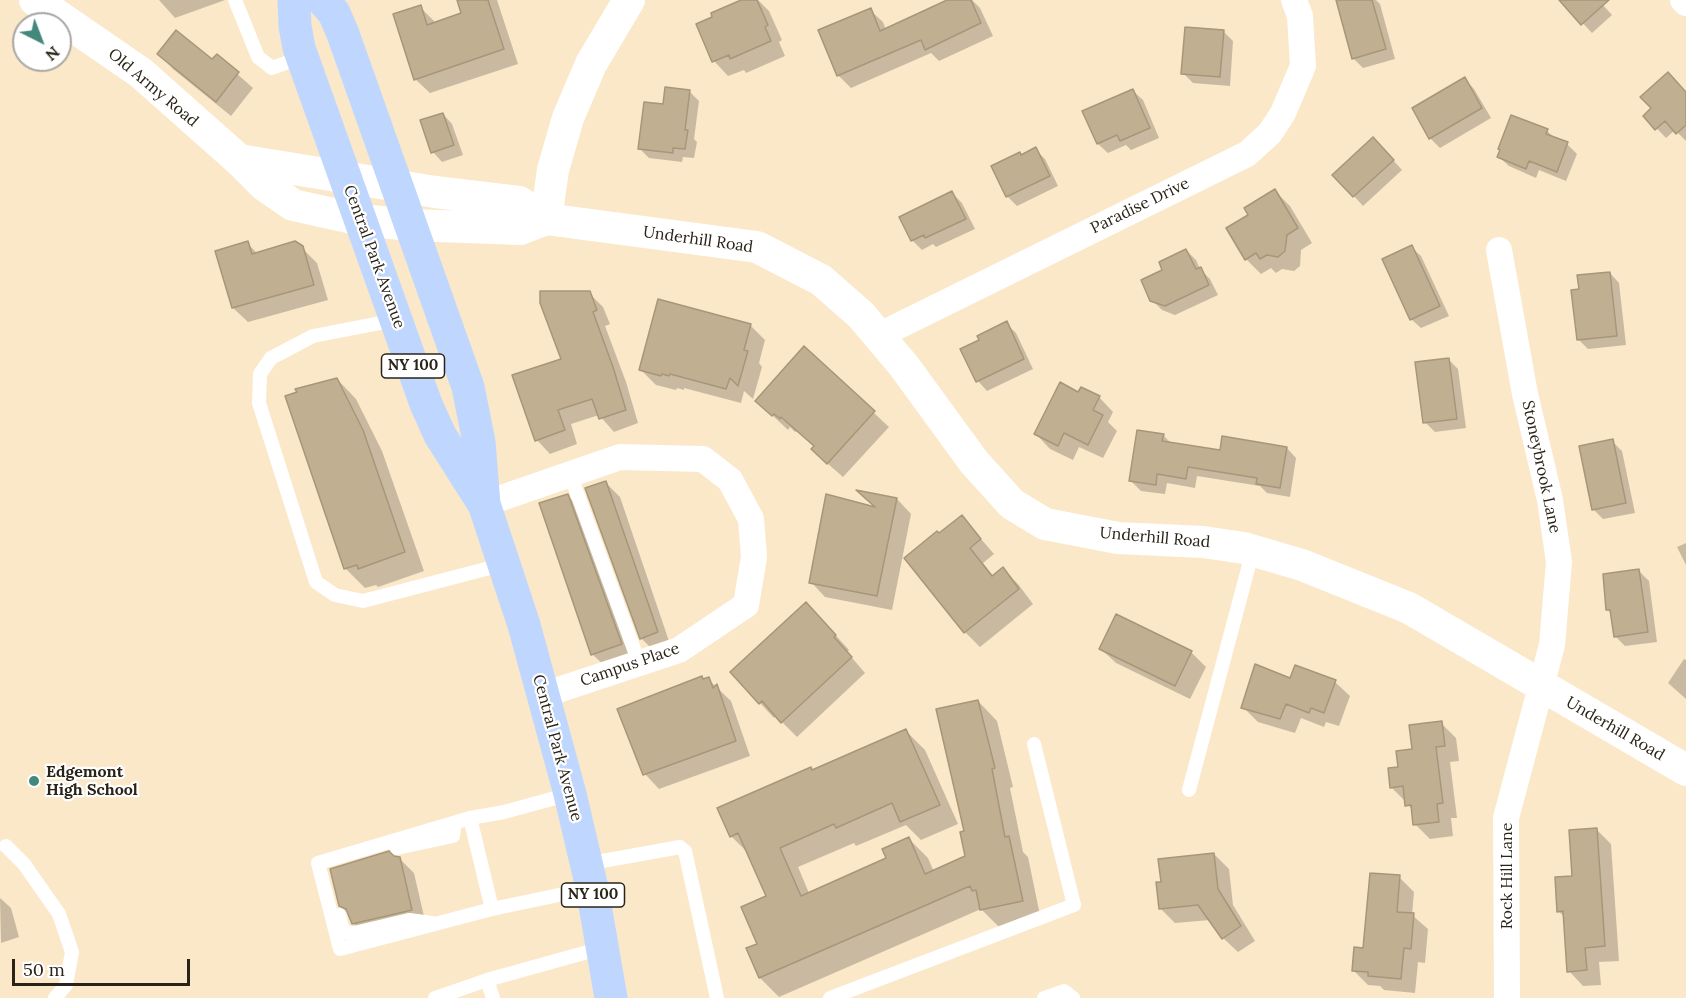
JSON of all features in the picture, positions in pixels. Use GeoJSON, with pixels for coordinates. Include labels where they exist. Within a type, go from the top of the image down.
{"type":"FeatureCollection","features":[{"type":"Feature","properties":{"kind":"main road","name":"Central Park Avenue"},"geometry":{"type":"LineString","coordinates":[[294,0],[295,26],[302,57],[426,404],[440,435],[484,504],[505,564],[570,794],[589,876],[611,998]]}},
{"type":"Feature","properties":{"kind":"main road","name":"Central Park Avenue"},"geometry":{"type":"LineString","coordinates":[[323,0],[334,13],[343,34],[468,387],[479,442],[484,504]]}},
{"type":"Feature","properties":{"kind":"street","name":"Old Army Road"},"geometry":{"type":"LineString","coordinates":[[35,0],[141,73],[264,185],[292,205],[361,220],[411,225]]}},
{"type":"Feature","properties":{"kind":"street"},"geometry":{"type":"LineString","coordinates":[[546,219],[553,170],[568,118],[591,64],[629,0]]}},
{"type":"Feature","properties":{"kind":"street","name":"Paradise Drive"},"geometry":{"type":"LineString","coordinates":[[878,336],[1247,154],[1270,133],[1283,113],[1303,66],[1300,16],[1294,0]]}},
{"type":"Feature","properties":{"kind":"street"},"geometry":{"type":"LineString","coordinates":[[239,160],[346,178]]}},
{"type":"Feature","properties":{"kind":"street","name":"Underhill Road"},"geometry":{"type":"LineString","coordinates":[[346,178],[519,202],[546,219],[757,247],[821,280],[861,315],[904,366],[974,462],[1012,504],[1037,519],[1046,524],[1118,538],[1203,542],[1253,550],[1302,565],[1409,608],[1686,770]]}},
{"type":"Feature","properties":{"kind":"street","name":"Underhill Road"},"geometry":{"type":"LineString","coordinates":[[411,225],[520,229],[546,219]]}},
{"type":"Feature","properties":{"kind":"street","name":"Stoneybrook Lane"},"geometry":{"type":"LineString","coordinates":[[1499,250],[1525,394],[1550,500],[1559,562],[1552,645],[1542,686]]}},
{"type":"Feature","properties":{"kind":"street","name":"Campus Place"},"geometry":{"type":"LineString","coordinates":[[484,504],[620,457],[703,459],[730,480],[751,519],[754,557],[746,605],[679,650],[543,695]]}},
{"type":"Feature","properties":{"kind":"street","name":"Rock Hill Lane"},"geometry":{"type":"LineString","coordinates":[[1507,998],[1506,818],[1542,686]]}},
{"type":"Feature","properties":{"kind":"lane"},"geometry":{"type":"LineString","coordinates":[[235,0],[258,57],[272,68],[302,57]]}},
{"type":"Feature","properties":{"kind":"lane"},"geometry":{"type":"LineString","coordinates":[[396,320],[313,336],[271,358],[260,374],[259,403],[316,582],[334,595],[363,601],[505,564]]}},
{"type":"Feature","properties":{"kind":"lane"},"geometry":{"type":"LineString","coordinates":[[570,474],[639,663]]}},
{"type":"Feature","properties":{"kind":"lane"},"geometry":{"type":"LineString","coordinates":[[1189,790],[1253,550]]}},
{"type":"Feature","properties":{"kind":"lane"},"geometry":{"type":"LineString","coordinates":[[830,998],[1074,905],[1034,744]]}},
{"type":"Feature","properties":{"kind":"lane"},"geometry":{"type":"LineString","coordinates":[[570,794],[504,812],[470,818],[318,863],[340,949],[492,909],[680,847],[685,851],[717,998]]}},
{"type":"Feature","properties":{"kind":"lane"},"geometry":{"type":"LineString","coordinates":[[470,818],[492,909]]}},
{"type":"Feature","properties":{"kind":"lane"},"geometry":{"type":"LineString","coordinates":[[6,846],[24,864],[59,914],[72,952],[66,985],[55,998]]}},
{"type":"Feature","properties":{"kind":"lane"},"geometry":{"type":"LineString","coordinates":[[435,998],[487,980],[602,948]]}},
{"type":"Feature","properties":{"kind":"lane"},"geometry":{"type":"LineString","coordinates":[[487,980],[493,998]]}},
{"type":"Feature","properties":{"kind":"lane"},"geometry":{"type":"LineString","coordinates":[[1044,998],[1064,991],[1073,998]]}},
{"type":"Feature","properties":{"kind":"building"},"geometry":{"type":"Polygon","coordinates":[[[457,0],[488,0],[504,49],[414,80],[393,14],[421,5],[427,25],[461,13],[457,0]]]}},
{"type":"Feature","properties":{"kind":"building"},"geometry":{"type":"Polygon","coordinates":[[[741,0],[757,0],[768,25],[765,27],[771,41],[730,59],[729,55],[712,62],[696,24],[712,17],[711,13],[741,0]]]}},
{"type":"Feature","properties":{"kind":"building"},"geometry":{"type":"Polygon","coordinates":[[[947,0],[971,0],[981,23],[925,50],[921,40],[837,76],[818,30],[871,8],[880,31],[947,0]]]}},
{"type":"Feature","properties":{"kind":"building"},"geometry":{"type":"Polygon","coordinates":[[[1336,0],[1372,0],[1386,49],[1352,59],[1336,0]]]}},
{"type":"Feature","properties":{"kind":"building"},"geometry":{"type":"Polygon","coordinates":[[[1559,0],[1609,0],[1581,25],[1559,0]]]}},
{"type":"Feature","properties":{"kind":"building"},"geometry":{"type":"Polygon","coordinates":[[[1185,27],[1224,30],[1220,77],[1181,74],[1185,27]]]}},
{"type":"Feature","properties":{"kind":"building"},"geometry":{"type":"Polygon","coordinates":[[[176,30],[212,59],[217,54],[239,72],[216,102],[157,54],[176,30]]]}},
{"type":"Feature","properties":{"kind":"building"},"geometry":{"type":"Polygon","coordinates":[[[1668,72],[1686,92],[1686,125],[1676,134],[1665,121],[1655,130],[1643,116],[1651,108],[1640,97],[1668,72]]]}},
{"type":"Feature","properties":{"kind":"building"},"geometry":{"type":"Polygon","coordinates":[[[1465,77],[1482,108],[1429,139],[1412,108],[1465,77]]]}},
{"type":"Feature","properties":{"kind":"building"},"geometry":{"type":"Polygon","coordinates":[[[665,87],[690,90],[685,149],[673,148],[673,153],[638,149],[644,102],[663,104],[665,87]]]}},
{"type":"Feature","properties":{"kind":"building"},"geometry":{"type":"Polygon","coordinates":[[[1133,89],[1150,128],[1120,141],[1117,135],[1097,144],[1082,111],[1133,89]]]}},
{"type":"Feature","properties":{"kind":"building"},"geometry":{"type":"Polygon","coordinates":[[[443,113],[454,145],[431,153],[420,120],[443,113]]]}},
{"type":"Feature","properties":{"kind":"building"},"geometry":{"type":"Polygon","coordinates":[[[1511,115],[1548,129],[1546,134],[1568,142],[1557,172],[1529,161],[1526,169],[1497,157],[1511,115]]]}},
{"type":"Feature","properties":{"kind":"building"},"geometry":{"type":"Polygon","coordinates":[[[1373,137],[1394,160],[1353,197],[1332,175],[1373,137]]]}},
{"type":"Feature","properties":{"kind":"building"},"geometry":{"type":"Polygon","coordinates":[[[1036,147],[1050,176],[1006,197],[991,166],[1036,147]]]}},
{"type":"Feature","properties":{"kind":"building"},"geometry":{"type":"Polygon","coordinates":[[[1275,189],[1298,228],[1287,235],[1285,251],[1278,257],[1267,255],[1260,259],[1256,253],[1245,260],[1226,228],[1248,215],[1244,208],[1275,189]]]}},
{"type":"Feature","properties":{"kind":"building"},"geometry":{"type":"Polygon","coordinates":[[[952,191],[966,219],[925,238],[924,235],[911,241],[899,217],[952,191]]]}},
{"type":"Feature","properties":{"kind":"building"},"geometry":{"type":"Polygon","coordinates":[[[248,241],[252,254],[295,241],[303,246],[314,285],[232,308],[215,251],[248,241]]]}},
{"type":"Feature","properties":{"kind":"building"},"geometry":{"type":"Polygon","coordinates":[[[1412,245],[1440,306],[1410,320],[1382,259],[1412,245]]]}},
{"type":"Feature","properties":{"kind":"building"},"geometry":{"type":"Polygon","coordinates":[[[1186,249],[1196,269],[1201,267],[1209,285],[1165,306],[1150,301],[1141,280],[1162,270],[1159,262],[1186,249]]]}},
{"type":"Feature","properties":{"kind":"building"},"geometry":{"type":"Polygon","coordinates":[[[1610,272],[1617,336],[1577,340],[1571,290],[1579,289],[1577,275],[1610,272]]]}},
{"type":"Feature","properties":{"kind":"building"},"geometry":{"type":"Polygon","coordinates":[[[540,291],[590,291],[597,310],[593,312],[626,410],[599,419],[592,399],[558,410],[565,430],[535,441],[512,375],[561,359],[540,303],[540,291]]]}},
{"type":"Feature","properties":{"kind":"building"},"geometry":{"type":"Polygon","coordinates":[[[658,299],[751,324],[744,350],[748,351],[738,386],[730,378],[726,389],[670,374],[661,376],[639,370],[658,299]]]}},
{"type":"Feature","properties":{"kind":"building"},"geometry":{"type":"Polygon","coordinates":[[[1007,321],[1024,359],[976,382],[960,349],[979,340],[977,336],[1007,321]]]}},
{"type":"Feature","properties":{"kind":"building"},"geometry":{"type":"Polygon","coordinates":[[[804,346],[875,411],[827,464],[811,449],[814,446],[781,417],[780,419],[774,414],[772,416],[755,401],[804,346]]]}},
{"type":"Feature","properties":{"kind":"building"},"geometry":{"type":"Polygon","coordinates":[[[1449,358],[1457,419],[1423,423],[1415,362],[1449,358]]]}},
{"type":"Feature","properties":{"kind":"building"},"geometry":{"type":"Polygon","coordinates":[[[337,378],[363,430],[405,552],[358,569],[357,565],[344,569],[285,396],[297,392],[295,389],[337,378]]]}},
{"type":"Feature","properties":{"kind":"building"},"geometry":{"type":"Polygon","coordinates":[[[1060,382],[1078,392],[1081,387],[1100,396],[1093,410],[1103,415],[1088,445],[1064,433],[1058,446],[1034,434],[1060,382]]]}},
{"type":"Feature","properties":{"kind":"building"},"geometry":{"type":"Polygon","coordinates":[[[1137,430],[1164,434],[1162,441],[1220,450],[1222,436],[1287,447],[1280,488],[1256,484],[1257,478],[1188,467],[1186,479],[1157,474],[1156,485],[1129,481],[1137,430]]]}},
{"type":"Feature","properties":{"kind":"building"},"geometry":{"type":"Polygon","coordinates":[[[1613,439],[1626,503],[1592,510],[1579,446],[1613,439]]]}},
{"type":"Feature","properties":{"kind":"building"},"geometry":{"type":"Polygon","coordinates":[[[606,481],[658,632],[640,639],[585,488],[606,481]]]}},
{"type":"Feature","properties":{"kind":"building"},"geometry":{"type":"Polygon","coordinates":[[[856,490],[897,498],[877,596],[809,583],[826,494],[875,507],[856,490]]]}},
{"type":"Feature","properties":{"kind":"building"},"geometry":{"type":"Polygon","coordinates":[[[568,494],[622,644],[591,655],[539,503],[568,494]]]}},
{"type":"Feature","properties":{"kind":"building"},"geometry":{"type":"Polygon","coordinates":[[[962,515],[981,539],[970,548],[992,576],[1003,567],[1019,589],[964,633],[904,558],[937,531],[939,533],[962,515]]]}},
{"type":"Feature","properties":{"kind":"building"},"geometry":{"type":"Polygon","coordinates":[[[1639,569],[1648,632],[1614,637],[1610,610],[1606,610],[1603,574],[1639,569]]]}},
{"type":"Feature","properties":{"kind":"building"},"geometry":{"type":"Polygon","coordinates":[[[806,602],[836,635],[834,637],[852,657],[781,723],[762,701],[759,704],[730,672],[806,602]]]}},
{"type":"Feature","properties":{"kind":"building"},"geometry":{"type":"Polygon","coordinates":[[[1116,614],[1192,651],[1175,686],[1099,649],[1116,614]]]}},
{"type":"Feature","properties":{"kind":"building"},"geometry":{"type":"Polygon","coordinates":[[[1255,664],[1290,678],[1295,665],[1336,680],[1324,713],[1311,708],[1309,713],[1286,704],[1280,719],[1241,708],[1255,664]]]}},
{"type":"Feature","properties":{"kind":"building"},"geometry":{"type":"Polygon","coordinates":[[[702,676],[703,679],[709,677],[713,688],[717,684],[736,741],[643,775],[617,709],[702,676]]]}},
{"type":"Feature","properties":{"kind":"building"},"geometry":{"type":"Polygon","coordinates":[[[978,700],[995,768],[992,769],[1005,837],[1009,836],[1023,901],[980,910],[976,890],[972,891],[970,886],[759,978],[746,948],[757,944],[741,907],[766,896],[738,833],[730,837],[717,808],[906,729],[940,805],[900,822],[892,803],[836,828],[834,824],[780,848],[801,896],[886,858],[882,849],[909,837],[925,874],[965,856],[960,832],[964,831],[936,709],[978,700]]]}},
{"type":"Feature","properties":{"kind":"building"},"geometry":{"type":"Polygon","coordinates":[[[1442,721],[1445,746],[1436,747],[1443,803],[1437,804],[1439,822],[1413,825],[1411,805],[1405,806],[1403,786],[1390,788],[1388,768],[1398,767],[1396,751],[1412,749],[1409,725],[1442,721]]]}},
{"type":"Feature","properties":{"kind":"building"},"geometry":{"type":"Polygon","coordinates":[[[1597,828],[1605,946],[1585,948],[1587,970],[1567,972],[1563,911],[1557,912],[1555,877],[1572,876],[1569,830],[1597,828]]]}},
{"type":"Feature","properties":{"kind":"building"},"geometry":{"type":"Polygon","coordinates":[[[389,851],[394,856],[400,857],[412,910],[352,924],[346,909],[339,906],[330,869],[389,851]]]}},
{"type":"Feature","properties":{"kind":"building"},"geometry":{"type":"Polygon","coordinates":[[[1214,853],[1218,889],[1241,926],[1222,939],[1198,905],[1159,909],[1156,882],[1161,882],[1158,859],[1214,853]]]}},
{"type":"Feature","properties":{"kind":"building"},"geometry":{"type":"Polygon","coordinates":[[[1370,873],[1400,875],[1397,912],[1414,913],[1411,949],[1404,948],[1401,979],[1368,976],[1368,972],[1352,971],[1354,947],[1363,948],[1370,873]]]}},
{"type":"Feature","properties":{"kind":"place","name":"Edgemont High School"},"geometry":{"type":"Point","coordinates":[34,781]}}]}
